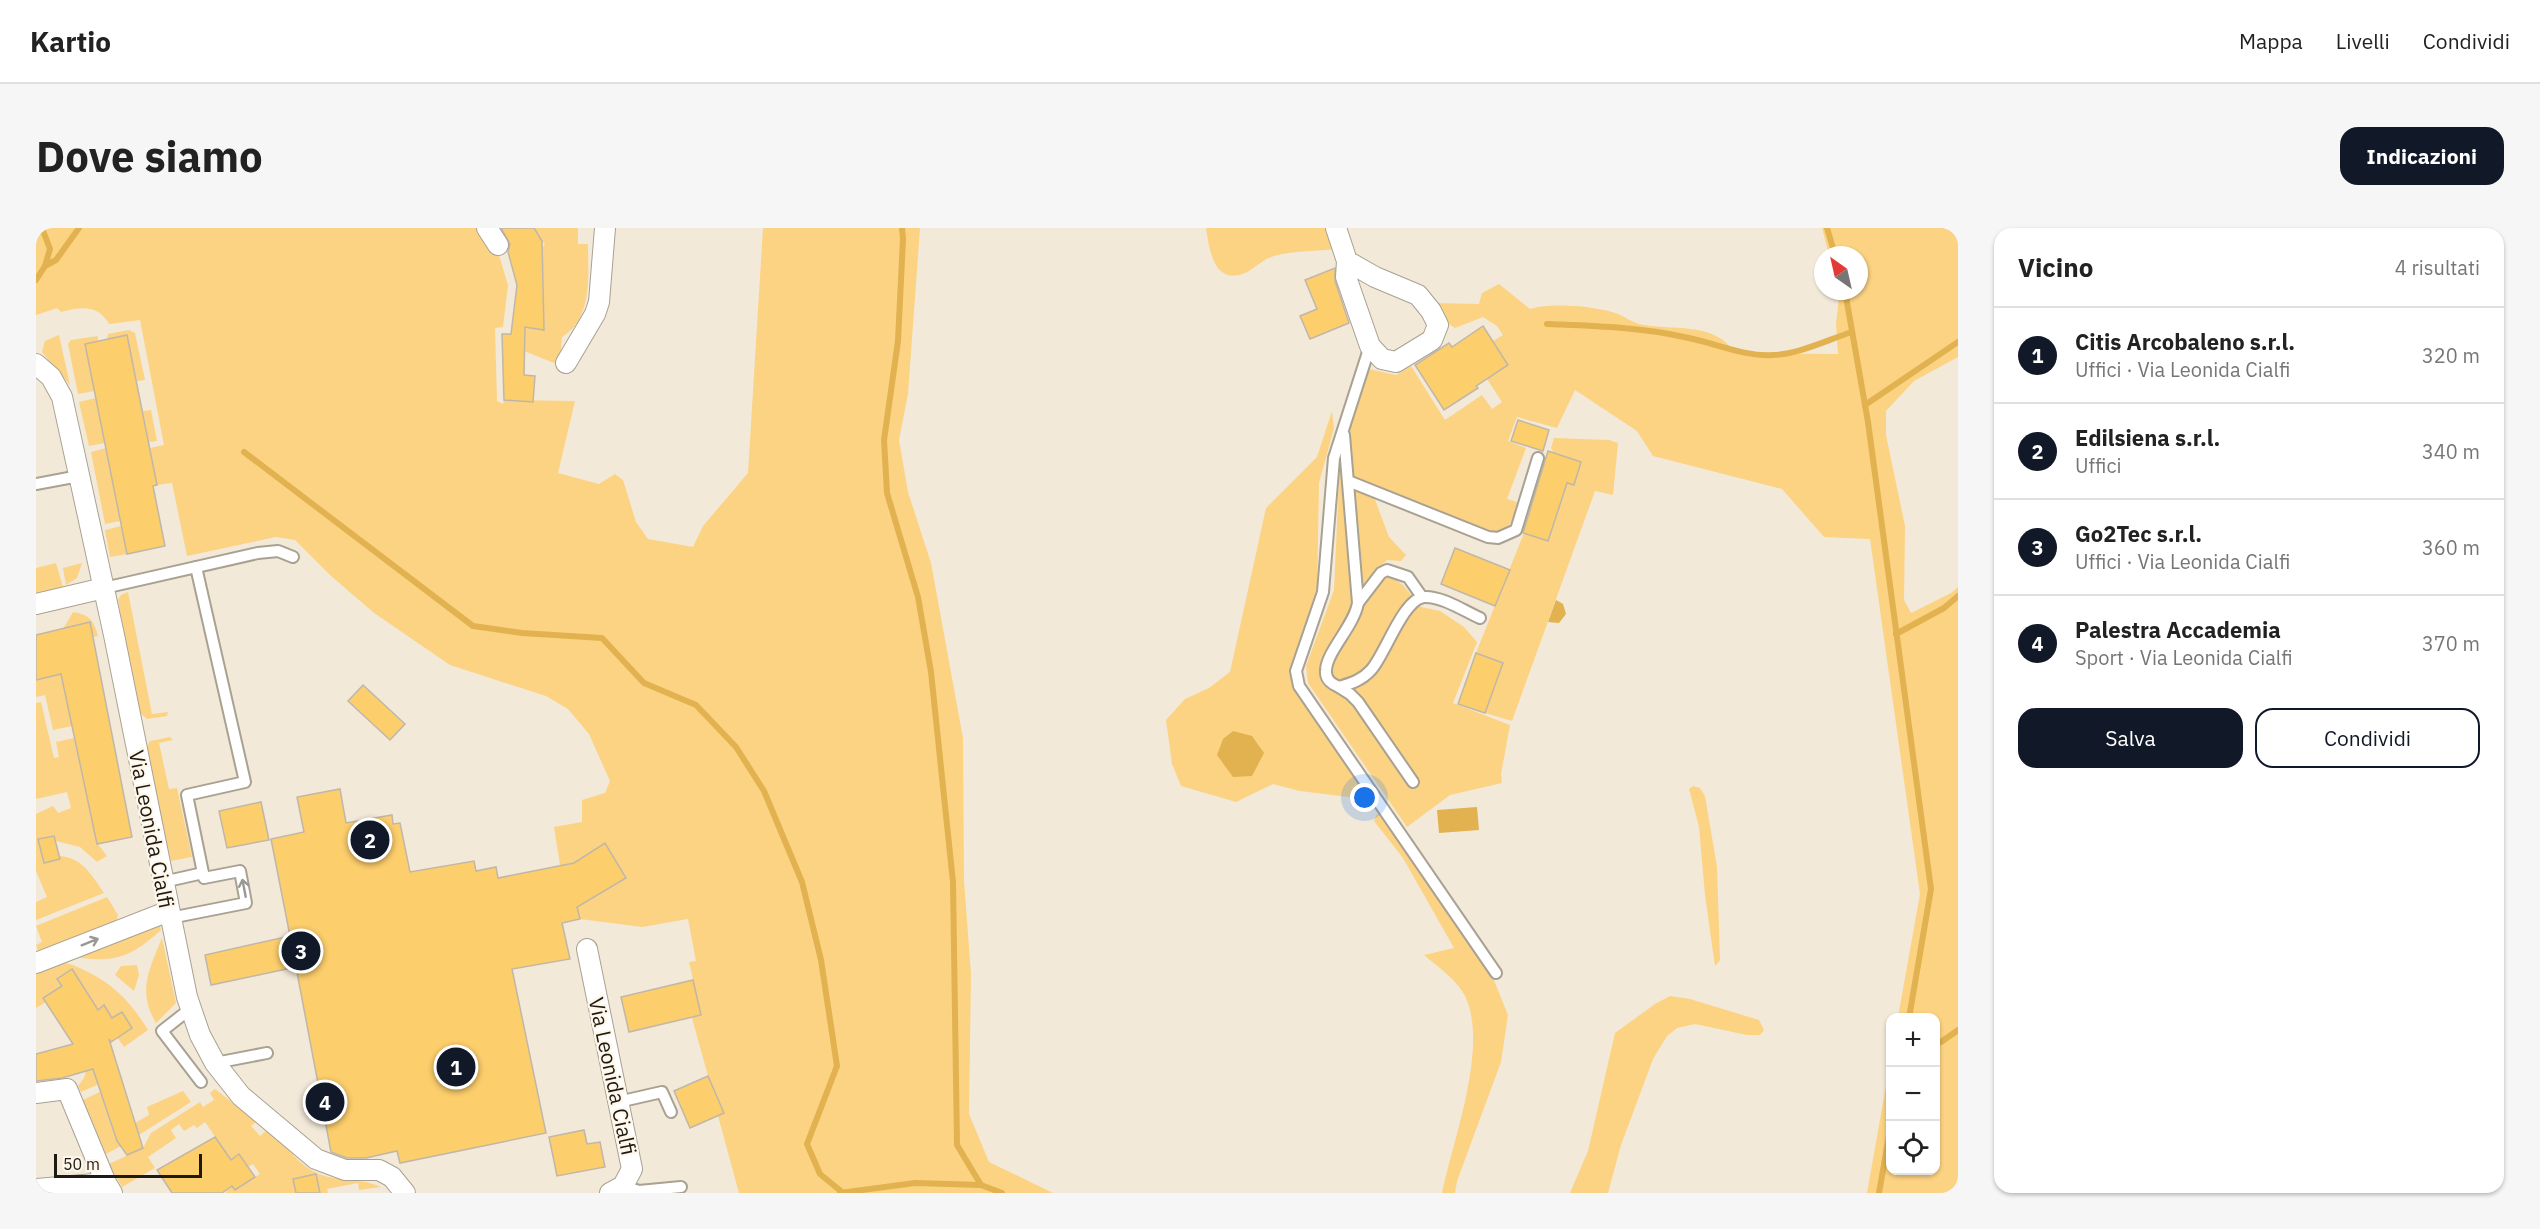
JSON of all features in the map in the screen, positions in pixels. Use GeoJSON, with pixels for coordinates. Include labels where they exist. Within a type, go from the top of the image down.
{"type":"FeatureCollection","features":[{"type":"Feature","properties":{"kind":"street"},"geometry":{"type":"LineString","coordinates":[[487,228],[498,245]]}},
{"type":"Feature","properties":{"kind":"street"},"geometry":{"type":"LineString","coordinates":[[566,363],[599,302],[605,228]]}},
{"type":"Feature","properties":{"kind":"street"},"geometry":{"type":"LineString","coordinates":[[1336,228],[1347,261],[1346,277],[1370,346],[1382,359],[1396,362],[1432,340],[1438,325],[1431,311],[1418,295],[1376,277],[1347,261]]}},
{"type":"Feature","properties":{"kind":"street","name":"Via Leonida Cialfi"},"geometry":{"type":"LineString","coordinates":[[36,364],[51,377],[62,397],[104,588],[169,914],[190,1010],[200,1035],[215,1063],[241,1096],[316,1159],[345,1170],[379,1170],[392,1177],[405,1193]]}},
{"type":"Feature","properties":{"kind":"street"},"geometry":{"type":"LineString","coordinates":[[36,604],[104,588]]}},
{"type":"Feature","properties":{"kind":"street"},"geometry":{"type":"LineString","coordinates":[[36,963],[169,914]]}},
{"type":"Feature","properties":{"kind":"street","name":"Via Leonida Cialfi"},"geometry":{"type":"LineString","coordinates":[[587,949],[632,1169],[616,1190]]}},
{"type":"Feature","properties":{"kind":"street"},"geometry":{"type":"LineString","coordinates":[[36,1093],[67,1089],[109,1188],[36,1189]]}},
{"type":"Feature","properties":{"kind":"lane"},"geometry":{"type":"LineString","coordinates":[[1370,346],[1334,458],[1323,592],[1296,671],[1299,686],[1496,973]]}},
{"type":"Feature","properties":{"kind":"lane"},"geometry":{"type":"LineString","coordinates":[[1344,429],[1358,603],[1356,615],[1328,663],[1325,673],[1330,683],[1350,694],[1358,702],[1413,782]]}},
{"type":"Feature","properties":{"kind":"lane"},"geometry":{"type":"LineString","coordinates":[[1348,481],[1488,537],[1498,538],[1516,530],[1538,458]]}},
{"type":"Feature","properties":{"kind":"lane"},"geometry":{"type":"LineString","coordinates":[[36,484],[79,476]]}},
{"type":"Feature","properties":{"kind":"lane"},"geometry":{"type":"LineString","coordinates":[[104,588],[268,551],[287,553],[293,557]]}},
{"type":"Feature","properties":{"kind":"lane"},"geometry":{"type":"LineString","coordinates":[[169,914],[246,903],[240,871],[204,878],[187,795],[244,782],[196,567]]}},
{"type":"Feature","properties":{"kind":"lane"},"geometry":{"type":"LineString","coordinates":[[1358,603],[1387,570],[1408,577],[1422,597]]}},
{"type":"Feature","properties":{"kind":"lane"},"geometry":{"type":"LineString","coordinates":[[1339,687],[1358,681],[1372,669],[1401,618],[1412,603],[1422,597],[1435,598],[1480,618]]}},
{"type":"Feature","properties":{"kind":"lane"},"geometry":{"type":"LineString","coordinates":[[163,882],[203,873]]}},
{"type":"Feature","properties":{"kind":"lane"},"geometry":{"type":"LineString","coordinates":[[190,1010],[162,1031],[201,1082]]}},
{"type":"Feature","properties":{"kind":"lane"},"geometry":{"type":"LineString","coordinates":[[215,1063],[267,1053]]}},
{"type":"Feature","properties":{"kind":"lane"},"geometry":{"type":"LineString","coordinates":[[618,1102],[662,1092],[671,1112]]}},
{"type":"Feature","properties":{"kind":"lane"},"geometry":{"type":"LineString","coordinates":[[616,1190],[639,1191],[681,1187]]}},
{"type":"Feature","properties":{"kind":"shaded area"},"geometry":{"type":"Polygon","coordinates":[[[36,228],[482,228],[498,252],[508,285],[503,327],[495,328],[497,401],[503,404],[504,400],[575,401],[558,473],[599,484],[615,474],[623,480],[636,522],[648,539],[693,547],[703,526],[748,473],[763,228],[920,228],[908,394],[899,440],[908,492],[931,563],[963,738],[964,881],[971,974],[969,1114],[989,1162],[1053,1193],[739,1193],[718,1116],[724,1113],[708,1076],[692,1018],[701,1015],[689,962],[696,961],[688,919],[642,927],[580,919],[566,865],[560,865],[554,827],[582,822],[582,800],[605,793],[610,781],[589,734],[568,709],[546,696],[450,665],[374,613],[330,575],[295,540],[276,537],[187,556],[172,483],[157,485],[150,448],[164,445],[140,320],[109,324],[100,313],[82,308],[61,312],[57,308],[36,315],[36,228]]]}},
{"type":"Feature","properties":{"kind":"shaded area"},"geometry":{"type":"Polygon","coordinates":[[[530,228],[578,228],[578,244],[588,244],[588,282],[584,308],[572,329],[562,337],[560,360],[554,363],[524,351],[525,335],[512,334],[512,325],[544,330],[542,247],[545,245],[530,228]]]}},
{"type":"Feature","properties":{"kind":"shaded area"},"geometry":{"type":"Polygon","coordinates":[[[1206,228],[1328,228],[1336,249],[1278,255],[1243,274],[1230,275],[1223,273],[1217,267],[1206,228]]]}},
{"type":"Feature","properties":{"kind":"shaded area"},"geometry":{"type":"Polygon","coordinates":[[[1822,228],[1958,228],[1958,357],[1914,381],[1886,411],[1886,435],[1905,526],[1904,600],[1911,613],[1951,593],[1958,587],[1958,1193],[1867,1193],[1886,1086],[1886,1175],[1940,1175],[1940,1013],[1899,1013],[1920,894],[1870,539],[1824,537],[1782,489],[1653,456],[1637,431],[1575,390],[1557,428],[1517,417],[1508,441],[1526,448],[1507,499],[1517,502],[1514,514],[1510,524],[1502,531],[1490,531],[1381,488],[1374,497],[1389,537],[1406,555],[1401,561],[1387,560],[1379,568],[1403,585],[1421,607],[1440,611],[1464,627],[1477,642],[1453,703],[1510,725],[1501,774],[1502,783],[1450,795],[1407,827],[1308,683],[1306,666],[1334,590],[1340,459],[1369,369],[1396,375],[1411,366],[1445,420],[1482,395],[1492,409],[1502,402],[1487,379],[1508,365],[1493,341],[1503,335],[1497,326],[1483,317],[1455,328],[1444,321],[1434,303],[1479,304],[1482,293],[1499,284],[1530,309],[1562,305],[1609,311],[1639,324],[1691,329],[1716,336],[1734,353],[1838,354],[1836,324],[1839,300],[1868,300],[1868,246],[1827,246],[1822,228]]]}},
{"type":"Feature","properties":{"kind":"shaded area"},"geometry":{"type":"Polygon","coordinates":[[[129,330],[135,333],[145,380],[137,381],[127,336],[107,339],[108,334],[129,330]]]}},
{"type":"Feature","properties":{"kind":"shaded area"},"geometry":{"type":"Polygon","coordinates":[[[59,335],[70,385],[42,352],[45,341],[59,335]]]}},
{"type":"Feature","properties":{"kind":"shaded area"},"geometry":{"type":"Polygon","coordinates":[[[98,336],[94,391],[78,394],[68,344],[71,340],[98,336]]]}},
{"type":"Feature","properties":{"kind":"shaded area"},"geometry":{"type":"Polygon","coordinates":[[[96,398],[105,443],[89,446],[79,402],[96,398]]]}},
{"type":"Feature","properties":{"kind":"shaded area"},"geometry":{"type":"Polygon","coordinates":[[[151,410],[157,441],[149,442],[143,411],[151,410]]]}},
{"type":"Feature","properties":{"kind":"shaded area"},"geometry":{"type":"Polygon","coordinates":[[[1332,411],[1334,428],[1319,483],[1317,588],[1290,668],[1294,690],[1373,800],[1300,791],[1273,784],[1236,802],[1181,786],[1172,764],[1166,720],[1185,699],[1209,688],[1230,672],[1266,508],[1317,457],[1332,411]]]}},
{"type":"Feature","properties":{"kind":"shaded area"},"geometry":{"type":"Polygon","coordinates":[[[1554,438],[1609,440],[1618,443],[1613,495],[1595,491],[1512,721],[1485,713],[1503,663],[1476,653],[1524,533],[1548,540],[1567,483],[1574,485],[1581,462],[1554,453],[1551,448],[1554,438]]]}},
{"type":"Feature","properties":{"kind":"shaded area"},"geometry":{"type":"Polygon","coordinates":[[[106,448],[120,521],[105,524],[91,452],[106,448]]]}},
{"type":"Feature","properties":{"kind":"shaded area"},"geometry":{"type":"Polygon","coordinates":[[[121,526],[127,554],[110,557],[105,530],[121,526]]]}},
{"type":"Feature","properties":{"kind":"shaded area"},"geometry":{"type":"Polygon","coordinates":[[[56,563],[63,587],[36,593],[36,568],[56,563]]]}},
{"type":"Feature","properties":{"kind":"shaded area"},"geometry":{"type":"Polygon","coordinates":[[[82,563],[77,578],[66,585],[63,568],[82,563]]]}},
{"type":"Feature","properties":{"kind":"shaded area"},"geometry":{"type":"Polygon","coordinates":[[[128,592],[152,714],[168,712],[167,716],[147,719],[139,712],[118,600],[121,595],[128,592]]]}},
{"type":"Feature","properties":{"kind":"shaded area"},"geometry":{"type":"Polygon","coordinates":[[[1556,600],[1563,604],[1566,614],[1559,623],[1548,622],[1556,600]]]}},
{"type":"Feature","properties":{"kind":"shaded area"},"geometry":{"type":"Polygon","coordinates":[[[73,612],[83,614],[90,619],[98,636],[93,637],[63,629],[73,612]]]}},
{"type":"Feature","properties":{"kind":"shaded area"},"geometry":{"type":"Polygon","coordinates":[[[61,674],[72,726],[53,730],[45,695],[36,697],[36,680],[61,674]]]}},
{"type":"Feature","properties":{"kind":"shaded area"},"geometry":{"type":"Polygon","coordinates":[[[41,702],[54,758],[59,757],[56,742],[74,738],[97,843],[107,856],[97,862],[80,847],[56,841],[54,836],[38,840],[60,859],[60,856],[68,857],[80,864],[91,874],[104,893],[36,920],[36,902],[47,897],[36,871],[36,814],[53,806],[58,813],[71,808],[67,792],[36,799],[36,703],[41,702]]]}},
{"type":"Feature","properties":{"kind":"shaded area"},"geometry":{"type":"Polygon","coordinates":[[[1233,731],[1252,736],[1264,753],[1252,776],[1233,777],[1217,755],[1223,739],[1233,731]]]}},
{"type":"Feature","properties":{"kind":"shaded area"},"geometry":{"type":"Polygon","coordinates":[[[170,737],[173,740],[159,743],[169,789],[177,788],[192,857],[171,861],[146,749],[150,741],[170,737]]]}},
{"type":"Feature","properties":{"kind":"shaded area"},"geometry":{"type":"Polygon","coordinates":[[[1693,786],[1700,788],[1705,796],[1717,867],[1720,960],[1715,966],[1705,895],[1699,827],[1689,789],[1693,786]]]}},
{"type":"Feature","properties":{"kind":"shaded area"},"geometry":{"type":"Polygon","coordinates":[[[1477,807],[1479,830],[1439,833],[1437,810],[1477,807]]]}},
{"type":"Feature","properties":{"kind":"shaded area"},"geometry":{"type":"Polygon","coordinates":[[[1377,814],[1384,815],[1493,978],[1508,1015],[1501,1062],[1457,1181],[1455,1193],[1442,1193],[1471,1068],[1472,1019],[1466,998],[1458,985],[1424,955],[1454,948],[1403,858],[1374,821],[1377,814]]]}},
{"type":"Feature","properties":{"kind":"shaded area"},"geometry":{"type":"Polygon","coordinates":[[[107,897],[118,915],[116,922],[39,953],[36,945],[42,942],[36,926],[107,897]]]}},
{"type":"Feature","properties":{"kind":"shaded area"},"geometry":{"type":"Polygon","coordinates":[[[159,921],[161,930],[130,953],[110,959],[71,956],[159,921]]]}},
{"type":"Feature","properties":{"kind":"shaded area"},"geometry":{"type":"Polygon","coordinates":[[[162,938],[176,1003],[156,1023],[150,1011],[146,990],[149,971],[162,938]]]}},
{"type":"Feature","properties":{"kind":"shaded area"},"geometry":{"type":"Polygon","coordinates":[[[62,963],[85,970],[115,990],[136,1012],[148,1030],[124,1047],[117,1037],[122,1013],[112,1018],[104,1006],[98,1010],[72,970],[57,979],[62,986],[43,997],[46,1002],[36,1008],[36,974],[62,963]]]}},
{"type":"Feature","properties":{"kind":"shaded area"},"geometry":{"type":"Polygon","coordinates":[[[137,965],[139,975],[134,991],[115,975],[121,966],[137,965]]]}},
{"type":"Feature","properties":{"kind":"shaded area"},"geometry":{"type":"Polygon","coordinates":[[[1670,996],[1690,999],[1759,1020],[1764,1030],[1760,1035],[1747,1035],[1695,1024],[1677,1028],[1667,1036],[1653,1059],[1621,1145],[1608,1193],[1570,1193],[1588,1151],[1615,1033],[1670,996]]]}},
{"type":"Feature","properties":{"kind":"shaded area"},"geometry":{"type":"Polygon","coordinates":[[[98,1065],[99,1084],[81,1092],[78,1086],[86,1070],[98,1065]]]}},
{"type":"Feature","properties":{"kind":"shaded area"},"geometry":{"type":"Polygon","coordinates":[[[215,1089],[259,1120],[251,1126],[260,1136],[269,1128],[294,1156],[316,1173],[339,1179],[367,1182],[381,1187],[359,1190],[358,1183],[327,1189],[328,1193],[225,1193],[232,1186],[235,1190],[260,1174],[253,1164],[248,1167],[239,1154],[231,1160],[205,1122],[197,1128],[194,1125],[184,1131],[179,1124],[171,1130],[176,1138],[148,1157],[155,1168],[122,1187],[109,1164],[143,1148],[151,1133],[200,1102],[203,1107],[214,1100],[210,1093],[215,1089]]]}},
{"type":"Feature","properties":{"kind":"shaded area"},"geometry":{"type":"Polygon","coordinates":[[[102,1091],[121,1146],[106,1154],[83,1100],[102,1091]]]}},
{"type":"Feature","properties":{"kind":"shaded area"},"geometry":{"type":"Polygon","coordinates":[[[183,1091],[191,1102],[139,1135],[135,1123],[149,1115],[147,1107],[183,1091]]]}},
{"type":"Feature","properties":{"kind":"building"},"geometry":{"type":"Polygon","coordinates":[[[501,228],[534,228],[542,241],[544,330],[525,327],[524,375],[535,376],[533,402],[504,400],[502,334],[511,334],[517,285],[508,252],[510,244],[501,228]]]}},
{"type":"Feature","properties":{"kind":"building"},"geometry":{"type":"Polygon","coordinates":[[[1335,268],[1335,281],[1349,323],[1310,339],[1300,316],[1317,309],[1305,280],[1335,268]]]}},
{"type":"Feature","properties":{"kind":"building"},"geometry":{"type":"Polygon","coordinates":[[[1483,326],[1508,365],[1444,410],[1415,365],[1449,343],[1452,347],[1483,326]]]}},
{"type":"Feature","properties":{"kind":"building"},"geometry":{"type":"Polygon","coordinates":[[[127,335],[157,485],[153,486],[165,546],[127,554],[85,344],[127,335]]]}},
{"type":"Feature","properties":{"kind":"building"},"geometry":{"type":"Polygon","coordinates":[[[1518,420],[1549,430],[1543,451],[1511,441],[1518,420]]]}},
{"type":"Feature","properties":{"kind":"building"},"geometry":{"type":"Polygon","coordinates":[[[1548,451],[1581,462],[1574,485],[1567,483],[1548,541],[1523,533],[1548,451]]]}},
{"type":"Feature","properties":{"kind":"building"},"geometry":{"type":"Polygon","coordinates":[[[1455,548],[1510,570],[1495,606],[1441,584],[1455,548]]]}},
{"type":"Feature","properties":{"kind":"building"},"geometry":{"type":"Polygon","coordinates":[[[90,622],[132,837],[97,844],[61,674],[36,680],[36,635],[90,622]]]}},
{"type":"Feature","properties":{"kind":"building"},"geometry":{"type":"Polygon","coordinates":[[[1476,653],[1503,663],[1485,713],[1458,704],[1476,653]]]}},
{"type":"Feature","properties":{"kind":"building"},"geometry":{"type":"Polygon","coordinates":[[[363,685],[405,724],[390,740],[348,701],[363,685]]]}},
{"type":"Feature","properties":{"kind":"building"},"geometry":{"type":"Polygon","coordinates":[[[340,789],[346,823],[392,815],[393,824],[400,823],[410,872],[474,861],[476,871],[496,867],[498,878],[574,863],[605,843],[626,878],[577,907],[580,919],[562,923],[570,959],[512,969],[546,1133],[400,1163],[397,1151],[366,1158],[347,1158],[331,1152],[296,967],[211,985],[205,955],[290,936],[271,839],[304,832],[297,797],[340,789]]]}},
{"type":"Feature","properties":{"kind":"building"},"geometry":{"type":"Polygon","coordinates":[[[261,802],[269,840],[227,848],[219,811],[261,802]]]}},
{"type":"Feature","properties":{"kind":"building"},"geometry":{"type":"Polygon","coordinates":[[[54,836],[60,859],[44,863],[38,839],[54,836]]]}},
{"type":"Feature","properties":{"kind":"building"},"geometry":{"type":"Polygon","coordinates":[[[72,969],[98,1010],[104,1005],[112,1018],[122,1012],[132,1028],[111,1042],[109,1039],[143,1148],[127,1155],[117,1141],[93,1069],[62,1078],[36,1081],[36,1054],[73,1044],[43,998],[62,986],[57,979],[72,969]]]}},
{"type":"Feature","properties":{"kind":"building"},"geometry":{"type":"Polygon","coordinates":[[[693,980],[701,1015],[629,1032],[621,997],[693,980]]]}},
{"type":"Feature","properties":{"kind":"building"},"geometry":{"type":"Polygon","coordinates":[[[708,1076],[724,1113],[690,1128],[674,1091],[708,1076]]]}},
{"type":"Feature","properties":{"kind":"building"},"geometry":{"type":"Polygon","coordinates":[[[584,1130],[587,1144],[600,1142],[605,1167],[557,1176],[549,1137],[584,1130]]]}},
{"type":"Feature","properties":{"kind":"building"},"geometry":{"type":"Polygon","coordinates":[[[215,1137],[231,1160],[239,1154],[255,1177],[235,1190],[232,1186],[222,1193],[172,1193],[157,1170],[215,1137]]]}},
{"type":"Feature","properties":{"kind":"building"},"geometry":{"type":"Polygon","coordinates":[[[316,1174],[320,1193],[296,1193],[293,1179],[316,1174]]]}},
{"type":"Feature","properties":{"kind":"waterway"},"geometry":{"type":"LineString","coordinates":[[36,280],[45,266],[50,249],[42,228]]}},
{"type":"Feature","properties":{"kind":"waterway"},"geometry":{"type":"LineString","coordinates":[[45,266],[56,260],[79,228]]}},
{"type":"Feature","properties":{"kind":"waterway"},"geometry":{"type":"LineString","coordinates":[[902,228],[898,341],[884,440],[887,493],[918,597],[931,672],[953,882],[957,1145],[981,1185],[1002,1193]]}},
{"type":"Feature","properties":{"kind":"waterway"},"geometry":{"type":"LineString","coordinates":[[1827,228],[1832,246]]}},
{"type":"Feature","properties":{"kind":"waterway"},"geometry":{"type":"LineString","coordinates":[[1847,300],[1868,422],[1931,889],[1910,1013]]}},
{"type":"Feature","properties":{"kind":"waterway"},"geometry":{"type":"LineString","coordinates":[[1547,324],[1650,331],[1695,339],[1739,352],[1762,355],[1793,352],[1852,332]]}},
{"type":"Feature","properties":{"kind":"waterway"},"geometry":{"type":"LineString","coordinates":[[1865,405],[1958,342]]}},
{"type":"Feature","properties":{"kind":"waterway"},"geometry":{"type":"LineString","coordinates":[[244,452],[473,626],[522,633],[602,638],[644,683],[696,705],[736,747],[764,791],[802,882],[821,960],[837,1066],[807,1144],[820,1174],[842,1192]]}},
{"type":"Feature","properties":{"kind":"waterway"},"geometry":{"type":"LineString","coordinates":[[1896,634],[1944,608],[1958,596]]}},
{"type":"Feature","properties":{"kind":"waterway"},"geometry":{"type":"LineString","coordinates":[[1941,1042],[1958,1030]]}},
{"type":"Feature","properties":{"kind":"waterway"},"geometry":{"type":"LineString","coordinates":[[1879,1193],[1886,1153]]}},
{"type":"Feature","properties":{"kind":"waterway"},"geometry":{"type":"LineString","coordinates":[[840,1193],[915,1183],[981,1185]]}},
{"type":"Feature","properties":{"kind":"place","name":"Edilsiena s.r.l."},"geometry":{"type":"Point","coordinates":[370,840]}},
{"type":"Feature","properties":{"kind":"place","name":"Go2Tec s.r.l."},"geometry":{"type":"Point","coordinates":[301,951]}},
{"type":"Feature","properties":{"kind":"place","name":"Citis Arcobaleno s.r.l."},"geometry":{"type":"Point","coordinates":[456,1067]}},
{"type":"Feature","properties":{"kind":"place","name":"Palestra Accademia"},"geometry":{"type":"Point","coordinates":[325,1102]}}]}
